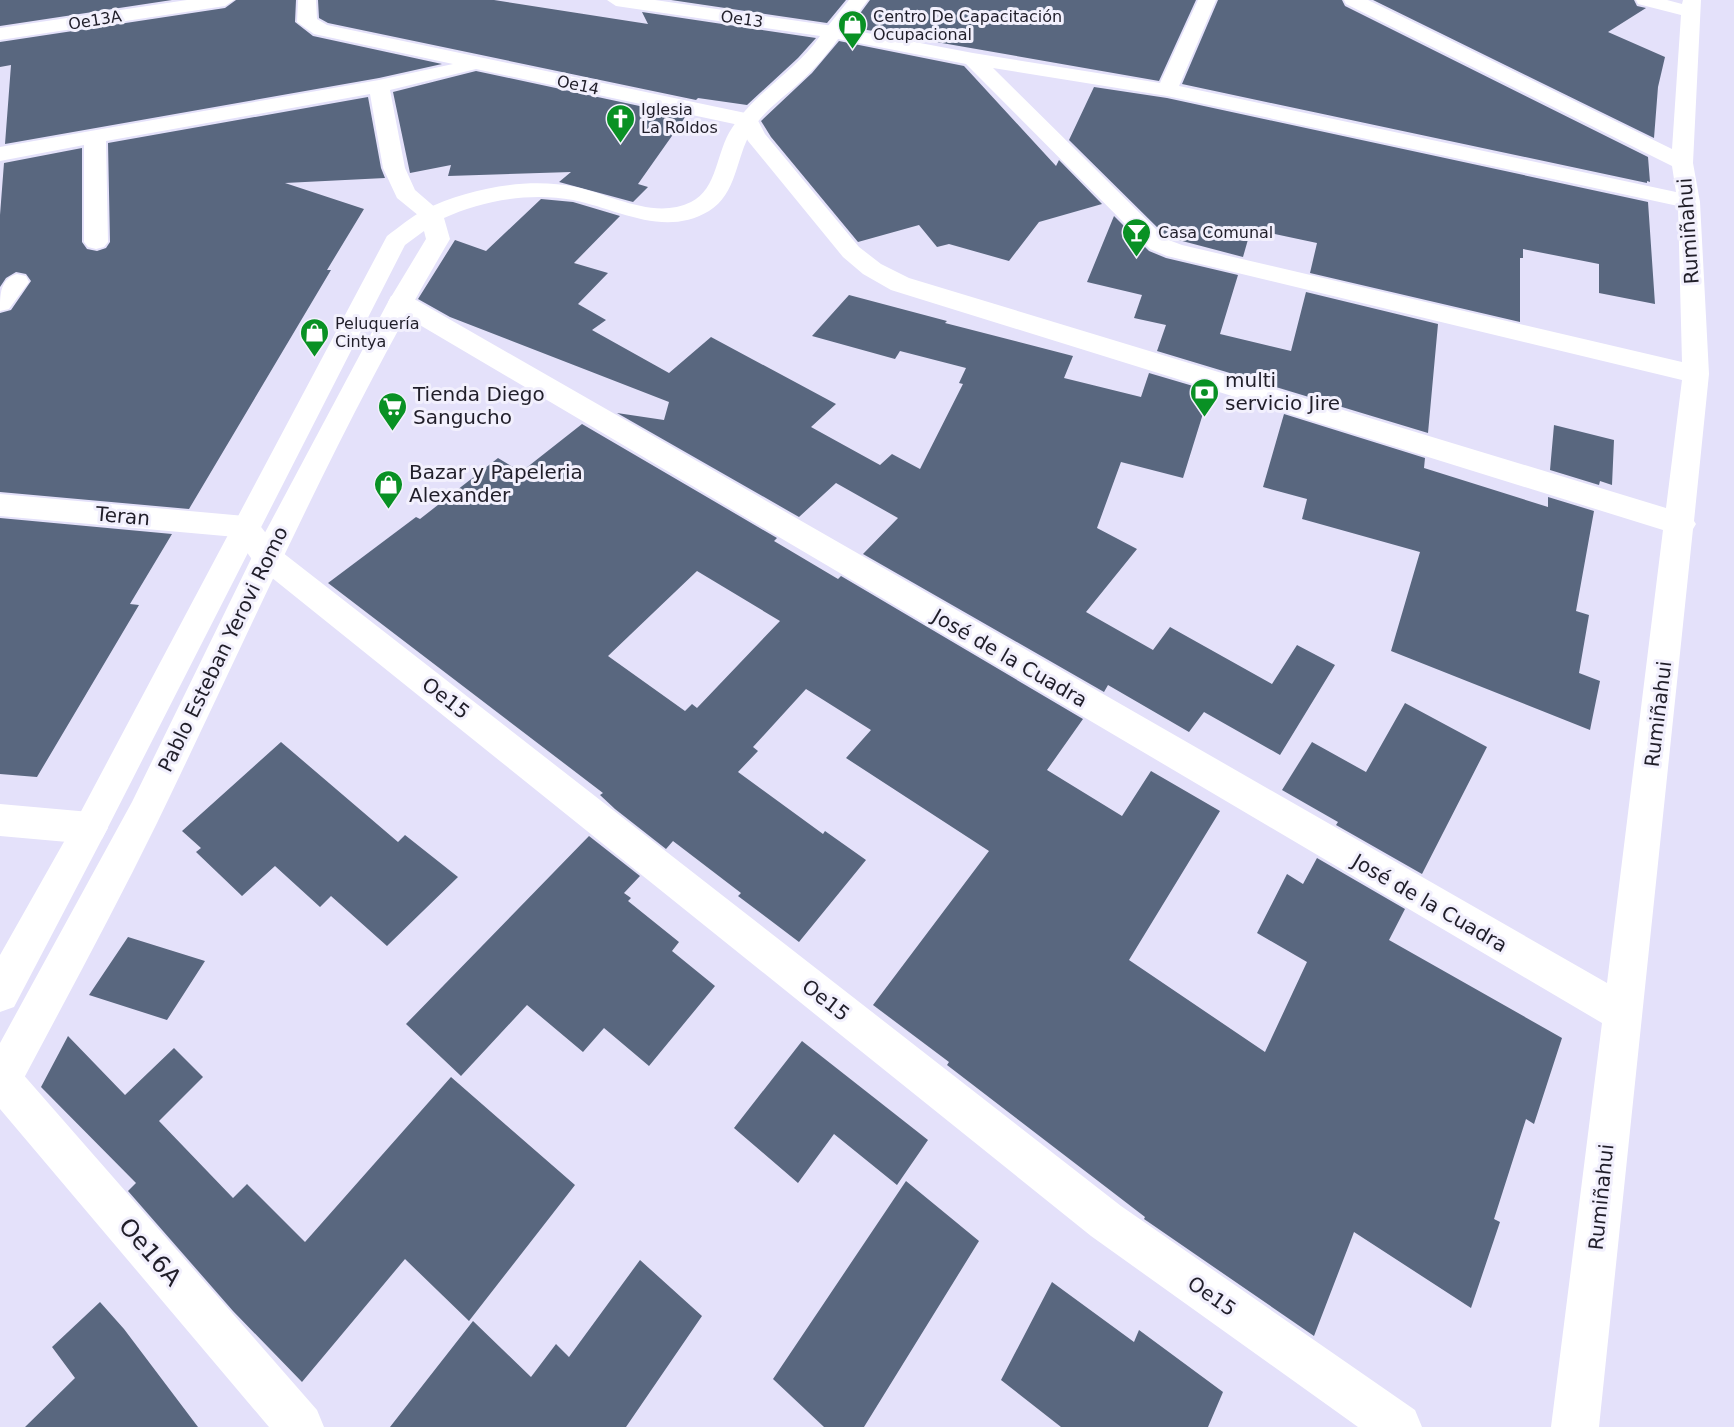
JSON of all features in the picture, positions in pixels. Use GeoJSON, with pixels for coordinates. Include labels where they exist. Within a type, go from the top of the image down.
{"type":"FeatureCollection","features":[{"type":"Feature","properties":{"kind":"street","name":"Oe13A"},"geometry":{"type":"LineString","coordinates":[[0,34],[225,0]]}},
{"type":"Feature","properties":{"kind":"street"},"geometry":{"type":"LineString","coordinates":[[307,0],[307,22],[321,30],[480,65]]}},
{"type":"Feature","properties":{"kind":"street","name":"Oe13"},"geometry":{"type":"LineString","coordinates":[[616,0],[833,32],[973,59],[1167,90],[1689,202]]}},
{"type":"Feature","properties":{"kind":"street","name":"Pablo Esteban Yerovi Romo"},"geometry":{"type":"LineString","coordinates":[[0,1080],[144,813],[256,542],[395,242],[432,215],[493,195],[556,191],[584,196],[660,217],[688,210],[704,203],[722,182],[732,143],[747,120],[803,70],[859,0]]}},
{"type":"Feature","properties":{"kind":"street"},"geometry":{"type":"LineString","coordinates":[[1167,90],[1207,0]]}},
{"type":"Feature","properties":{"kind":"street"},"geometry":{"type":"LineString","coordinates":[[1353,0],[1683,163]]}},
{"type":"Feature","properties":{"kind":"street"},"geometry":{"type":"LineString","coordinates":[[1646,0],[1692,6]]}},
{"type":"Feature","properties":{"kind":"street","name":"Rumiñahui"},"geometry":{"type":"LineString","coordinates":[[1575,1427],[1681,524],[1696,374],[1689,202],[1683,163],[1692,6]]}},
{"type":"Feature","properties":{"kind":"street"},"geometry":{"type":"LineString","coordinates":[[973,59],[1058,147],[1158,244],[1187,254],[1696,374]]}},
{"type":"Feature","properties":{"kind":"street"},"geometry":{"type":"LineString","coordinates":[[0,154],[379,86],[480,65]]}},
{"type":"Feature","properties":{"kind":"street","name":"Oe14"},"geometry":{"type":"LineString","coordinates":[[480,65],[747,120]]}},
{"type":"Feature","properties":{"kind":"street"},"geometry":{"type":"LineString","coordinates":[[379,86],[394,168],[405,193],[432,215]]}},
{"type":"Feature","properties":{"kind":"street"},"geometry":{"type":"LineString","coordinates":[[747,120],[756,136],[851,252],[872,269],[900,284],[1681,524]]}},
{"type":"Feature","properties":{"kind":"street"},"geometry":{"type":"LineString","coordinates":[[95,137],[96,242]]}},
{"type":"Feature","properties":{"kind":"street","name":"Pablo Esteban Yerovi Romo"},"geometry":{"type":"LineString","coordinates":[[0,993],[90,828],[256,542],[438,239],[432,215]]}},
{"type":"Feature","properties":{"kind":"street"},"geometry":{"type":"LineString","coordinates":[[0,303],[17,282]]}},
{"type":"Feature","properties":{"kind":"street","name":"José de la Cuadra"},"geometry":{"type":"LineString","coordinates":[[400,302],[1622,1013]]}},
{"type":"Feature","properties":{"kind":"street","name":"Teran"},"geometry":{"type":"LineString","coordinates":[[0,505],[256,542]]}},
{"type":"Feature","properties":{"kind":"street","name":"Oe15"},"geometry":{"type":"LineString","coordinates":[[256,542],[1106,1221],[1398,1427]]}},
{"type":"Feature","properties":{"kind":"street"},"geometry":{"type":"LineString","coordinates":[[0,820],[90,828]]}},
{"type":"Feature","properties":{"kind":"street","name":"Oe16A"},"geometry":{"type":"LineString","coordinates":[[0,1080],[300,1427]]}},
{"type":"Feature","properties":{"kind":"building"},"geometry":{"type":"Polygon","coordinates":[[[0,0],[172,0],[0,26],[0,0]]]}},
{"type":"Feature","properties":{"kind":"building"},"geometry":{"type":"Polygon","coordinates":[[[236,0],[296,0],[295,22],[313,36],[442,64],[379,78],[5,144],[11,65],[0,67],[0,42],[225,8],[236,0]]]}},
{"type":"Feature","properties":{"kind":"building"},"geometry":{"type":"Polygon","coordinates":[[[318,0],[494,0],[648,24],[642,12],[816,38],[798,58],[747,105],[698,98],[696,100],[328,23],[319,18],[318,0]]]}},
{"type":"Feature","properties":{"kind":"building"},"geometry":{"type":"Polygon","coordinates":[[[671,0],[846,0],[827,23],[671,0]]]}},
{"type":"Feature","properties":{"kind":"building"},"geometry":{"type":"Polygon","coordinates":[[[870,0],[1196,0],[1159,81],[850,27],[870,0]]]}},
{"type":"Feature","properties":{"kind":"building"},"geometry":{"type":"Polygon","coordinates":[[[1218,0],[1342,0],[1345,6],[1648,157],[1650,182],[1182,84],[1218,0]]]}},
{"type":"Feature","properties":{"kind":"building"},"geometry":{"type":"Polygon","coordinates":[[[1373,0],[1634,0],[1637,6],[1646,8],[1608,32],[1665,57],[1658,87],[1654,138],[1373,0]]]}},
{"type":"Feature","properties":{"kind":"building"},"geometry":{"type":"Polygon","coordinates":[[[839,41],[964,66],[1056,166],[1059,160],[1102,204],[1039,222],[1009,261],[949,244],[937,247],[919,225],[858,242],[771,137],[761,121],[812,73],[839,41]]]}},
{"type":"Feature","properties":{"kind":"building"},"geometry":{"type":"Polygon","coordinates":[[[476,71],[686,116],[638,184],[648,187],[633,202],[559,182],[571,172],[448,176],[451,165],[410,173],[393,92],[476,71]]]}},
{"type":"Feature","properties":{"kind":"building"},"geometry":{"type":"Polygon","coordinates":[[[1094,87],[1167,98],[1648,202],[1655,304],[1599,293],[1599,264],[1523,249],[1523,258],[1520,258],[1520,322],[1310,273],[1317,243],[1251,229],[1243,257],[1167,237],[1069,140],[1094,87]]]}},
{"type":"Feature","properties":{"kind":"building"},"geometry":{"type":"Polygon","coordinates":[[[368,97],[381,168],[385,178],[285,183],[364,209],[327,270],[331,270],[189,509],[0,492],[0,313],[11,310],[31,281],[26,274],[16,272],[6,278],[0,287],[0,215],[4,163],[82,148],[82,242],[87,249],[97,251],[106,248],[110,242],[108,143],[368,97]]]}},
{"type":"Feature","properties":{"kind":"building"},"geometry":{"type":"Polygon","coordinates":[[[541,199],[573,202],[620,216],[574,263],[608,273],[578,304],[606,320],[592,330],[669,373],[711,337],[836,404],[811,427],[880,465],[892,454],[920,469],[963,384],[959,383],[966,368],[900,351],[895,359],[812,336],[849,295],[1073,356],[1064,378],[1141,397],[1149,373],[1210,391],[1183,478],[1121,462],[1097,528],[1137,549],[1086,612],[1153,650],[1170,627],[1272,684],[1297,645],[1335,665],[1280,755],[1204,712],[1189,732],[1108,685],[1104,692],[863,554],[898,518],[836,483],[799,517],[617,413],[664,420],[669,402],[450,317],[418,299],[455,240],[486,251],[541,199]]]}},
{"type":"Feature","properties":{"kind":"building"},"geometry":{"type":"Polygon","coordinates":[[[1114,216],[1149,251],[1166,258],[1238,275],[1220,334],[1291,351],[1306,292],[1438,324],[1428,433],[1157,351],[1166,325],[1134,318],[1142,295],[1087,282],[1114,216]]]}},
{"type":"Feature","properties":{"kind":"building"},"geometry":{"type":"Polygon","coordinates":[[[1284,414],[1425,458],[1424,468],[1548,507],[1548,497],[1594,511],[1576,611],[1589,615],[1579,673],[1600,681],[1590,730],[1391,651],[1420,552],[1302,519],[1307,499],[1263,487],[1284,414]]]}},
{"type":"Feature","properties":{"kind":"building"},"geometry":{"type":"Polygon","coordinates":[[[582,424],[777,538],[774,541],[838,579],[841,576],[1083,719],[1047,770],[1122,816],[1151,771],[1220,811],[1129,960],[1265,1052],[1307,962],[1257,933],[1287,874],[1303,884],[1317,858],[1405,909],[1389,940],[1562,1038],[1534,1124],[1526,1119],[1494,1219],[1500,1222],[1471,1308],[1354,1232],[1314,1336],[1144,1219],[1145,1217],[947,1065],[949,1062],[873,1005],[989,851],[846,758],[871,730],[806,689],[753,747],[758,751],[738,772],[823,834],[825,831],[866,860],[799,942],[738,896],[741,893],[673,841],[666,849],[615,809],[600,795],[603,793],[328,583],[416,517],[420,519],[498,458],[521,472],[582,424]],[[697,571],[608,656],[685,711],[692,704],[697,708],[780,621],[697,571]]]}},
{"type":"Feature","properties":{"kind":"building"},"geometry":{"type":"Polygon","coordinates":[[[1554,425],[1614,440],[1612,485],[1600,481],[1599,485],[1550,470],[1554,425]]]}},
{"type":"Feature","properties":{"kind":"building"},"geometry":{"type":"Polygon","coordinates":[[[0,518],[172,534],[130,604],[139,605],[37,777],[0,774],[0,518]]]}},
{"type":"Feature","properties":{"kind":"building"},"geometry":{"type":"Polygon","coordinates":[[[1405,703],[1487,747],[1422,874],[1336,825],[1338,822],[1282,790],[1312,742],[1366,772],[1405,703]]]}},
{"type":"Feature","properties":{"kind":"building"},"geometry":{"type":"Polygon","coordinates":[[[281,742],[398,842],[405,835],[458,877],[387,946],[331,896],[320,907],[275,866],[242,896],[196,852],[201,848],[182,831],[281,742]]]}},
{"type":"Feature","properties":{"kind":"building"},"geometry":{"type":"Polygon","coordinates":[[[589,836],[640,876],[624,893],[631,898],[628,901],[679,942],[672,951],[715,986],[649,1066],[604,1028],[583,1052],[527,1005],[461,1076],[406,1024],[589,836]]]}},
{"type":"Feature","properties":{"kind":"building"},"geometry":{"type":"Polygon","coordinates":[[[128,937],[205,961],[167,1020],[89,995],[128,937]]]}},
{"type":"Feature","properties":{"kind":"building"},"geometry":{"type":"Polygon","coordinates":[[[68,1036],[125,1095],[174,1048],[203,1077],[159,1121],[233,1198],[247,1184],[305,1242],[451,1077],[575,1185],[469,1321],[405,1259],[302,1382],[233,1311],[128,1191],[136,1183],[41,1087],[68,1036]]]}},
{"type":"Feature","properties":{"kind":"building"},"geometry":{"type":"Polygon","coordinates":[[[802,1041],[928,1140],[897,1185],[834,1134],[798,1183],[734,1128],[802,1041]]]}},
{"type":"Feature","properties":{"kind":"building"},"geometry":{"type":"Polygon","coordinates":[[[906,1181],[979,1241],[864,1427],[824,1427],[773,1379],[906,1181]]]}},
{"type":"Feature","properties":{"kind":"building"},"geometry":{"type":"Polygon","coordinates":[[[640,1260],[702,1316],[626,1427],[390,1427],[473,1321],[531,1377],[556,1344],[569,1357],[640,1260]]]}},
{"type":"Feature","properties":{"kind":"building"},"geometry":{"type":"Polygon","coordinates":[[[1052,1282],[1134,1342],[1139,1330],[1223,1392],[1208,1427],[1061,1427],[1001,1380],[1052,1282]]]}},
{"type":"Feature","properties":{"kind":"building"},"geometry":{"type":"Polygon","coordinates":[[[100,1302],[124,1329],[198,1427],[25,1427],[75,1378],[52,1347],[100,1302]]]}},
{"type":"Feature","properties":{"kind":"place","name":"Centro De Capacitación Ocupacional"},"geometry":{"type":"Point","coordinates":[852,50]}},
{"type":"Feature","properties":{"kind":"place","name":"Iglesia La Roldos"},"geometry":{"type":"Point","coordinates":[620,144]}},
{"type":"Feature","properties":{"kind":"place","name":"Casa Comunal"},"geometry":{"type":"Point","coordinates":[1137,258]}},
{"type":"Feature","properties":{"kind":"place","name":"Peluquería Cintya"},"geometry":{"type":"Point","coordinates":[314,358]}},
{"type":"Feature","properties":{"kind":"place","name":"multi servicio Jire"},"geometry":{"type":"Point","coordinates":[1204,418]}},
{"type":"Feature","properties":{"kind":"place","name":"Tienda Diego Sangucho"},"geometry":{"type":"Point","coordinates":[392,432]}},
{"type":"Feature","properties":{"kind":"place","name":"Bazar y Papeleria Alexander"},"geometry":{"type":"Point","coordinates":[388,510]}}]}
